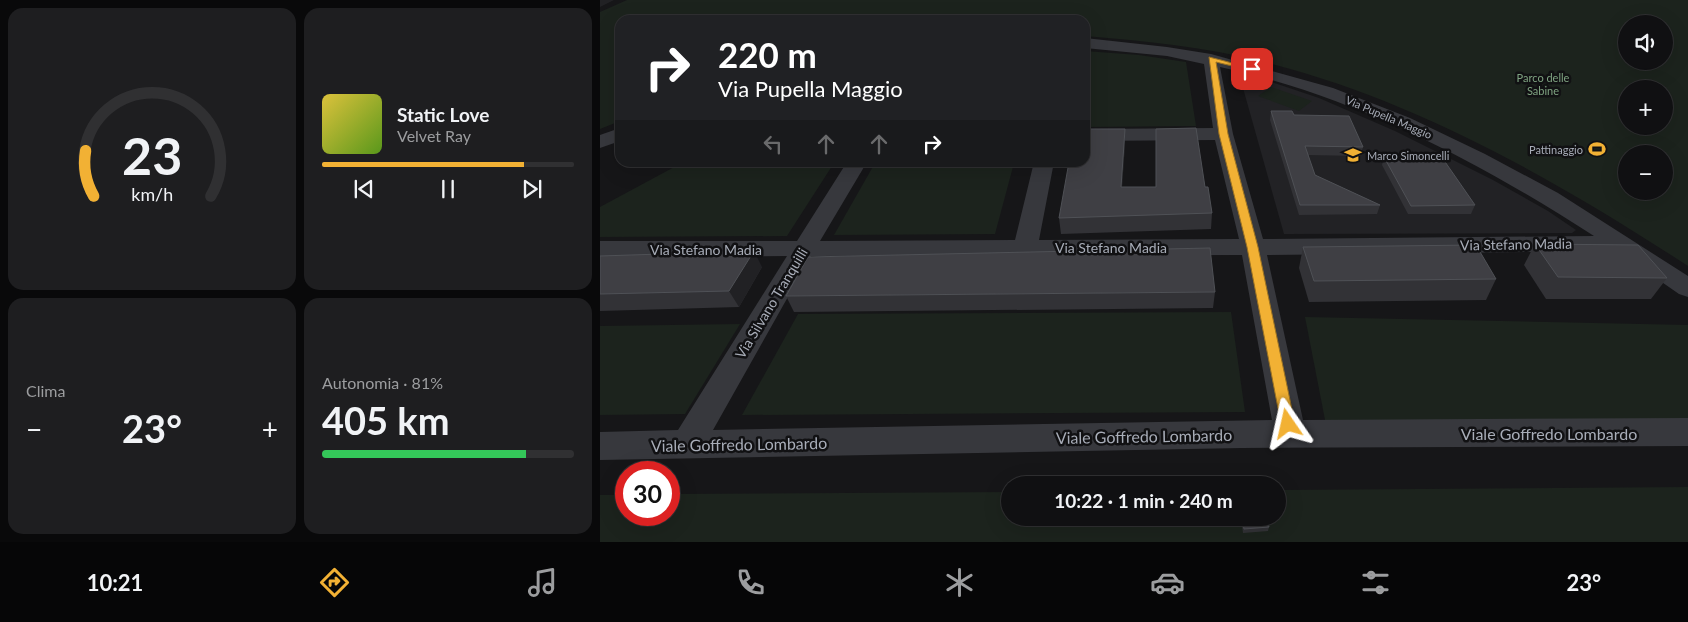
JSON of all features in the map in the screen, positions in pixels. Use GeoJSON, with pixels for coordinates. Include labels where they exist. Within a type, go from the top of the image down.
{"type":"FeatureCollection","features":[{"type":"Feature","properties":{"kind":"street","name":"Via Pupella Maggio"},"geometry":{"type":"LineString","coordinates":[[1090,43],[1151,49],[1212,59],[1262,71],[1323,90],[1412,126],[1498,170],[1622,242],[1688,288]]}},
{"type":"Feature","properties":{"kind":"street"},"geometry":{"type":"LineString","coordinates":[[1212,59],[1223,134],[1252,247],[1290,434]]}},
{"type":"Feature","properties":{"kind":"street"},"geometry":{"type":"LineString","coordinates":[[1090,135],[1223,134]]}},
{"type":"Feature","properties":{"kind":"street"},"geometry":{"type":"LineString","coordinates":[[600,142],[615,136]]}},
{"type":"Feature","properties":{"kind":"street","name":"Via Silvano Tranquilli"},"geometry":{"type":"LineString","coordinates":[[688,445],[854,167]]}},
{"type":"Feature","properties":{"kind":"street"},"geometry":{"type":"LineString","coordinates":[[1026,246],[1043,167]]}},
{"type":"Feature","properties":{"kind":"street","name":"Via Stefano Madia"},"geometry":{"type":"LineString","coordinates":[[600,249],[1026,246],[1252,247],[1622,242]]}},
{"type":"Feature","properties":{"kind":"street","name":"Viale Goffredo Lombardo"},"geometry":{"type":"LineString","coordinates":[[600,446],[1290,434],[1688,432]]}},
{"type":"Feature","properties":{"kind":"shaded area","name":"Marco Simoncelli"},"geometry":{"type":"Polygon","coordinates":[[[1257,77],[1319,98],[1395,131],[1493,180],[1548,211],[1576,230],[1572,233],[1284,234],[1243,88],[1257,77]]]}},
{"type":"Feature","properties":{"kind":"green space","name":"Parco delle Sabine"},"geometry":{"type":"Polygon","coordinates":[[[627,0],[1688,0],[1688,266],[1537,174],[1431,121],[1321,78],[1264,62],[1220,52],[1175,45],[1090,36],[1090,15],[615,15],[615,123],[600,129],[600,12],[627,0]]]}},
{"type":"Feature","properties":{"kind":"green space"},"geometry":{"type":"Polygon","coordinates":[[[1090,51],[1139,55],[1186,62],[1196,126],[1090,127],[1090,51]]]}},
{"type":"Feature","properties":{"kind":"green space"},"geometry":{"type":"Polygon","coordinates":[[[1271,87],[1312,101],[1299,111],[1258,96],[1271,87]]]}},
{"type":"Feature","properties":{"kind":"green space"},"geometry":{"type":"Polygon","coordinates":[[[674,167],[831,167],[787,236],[600,237],[600,207],[674,167]]]}},
{"type":"Feature","properties":{"kind":"green space"},"geometry":{"type":"Polygon","coordinates":[[[873,167],[1013,167],[995,234],[834,235],[873,167]]]}},
{"type":"Feature","properties":{"kind":"green space"},"geometry":{"type":"Polygon","coordinates":[[[1231,312],[1245,412],[742,415],[798,314],[1231,312]]]}},
{"type":"Feature","properties":{"kind":"green space"},"geometry":{"type":"Polygon","coordinates":[[[1305,317],[1688,325],[1688,425],[1326,425],[1305,317]]]}},
{"type":"Feature","properties":{"kind":"green space"},"geometry":{"type":"Polygon","coordinates":[[[740,324],[685,414],[600,415],[600,326],[740,324]]]}},
{"type":"Feature","properties":{"kind":"green space"},"geometry":{"type":"Polygon","coordinates":[[[1688,487],[1688,542],[600,542],[600,495],[615,495],[615,526],[680,526],[680,494],[1001,492],[1001,526],[1286,526],[1286,490],[1688,487]]]}},
{"type":"Feature","properties":{"kind":"building"},"geometry":{"type":"Polygon","coordinates":[[[1271,111],[1292,111],[1294,115],[1349,116],[1363,147],[1305,146],[1315,175],[1380,205],[1300,205],[1271,111]]]}},
{"type":"Feature","properties":{"kind":"building"},"geometry":{"type":"Polygon","coordinates":[[[1196,128],[1205,187],[1208,187],[1212,213],[1059,218],[1068,167],[1090,167],[1090,129],[1125,129],[1121,187],[1156,187],[1156,129],[1196,128]]]}},
{"type":"Feature","properties":{"kind":"building"},"geometry":{"type":"Polygon","coordinates":[[[1441,156],[1475,205],[1411,206],[1384,157],[1441,156]]]}},
{"type":"Feature","properties":{"kind":"building"},"geometry":{"type":"Polygon","coordinates":[[[1535,244],[1638,245],[1667,278],[1558,277],[1535,244]]]}},
{"type":"Feature","properties":{"kind":"building"},"geometry":{"type":"Polygon","coordinates":[[[1476,245],[1496,279],[1314,281],[1303,247],[1476,245]]]}},
{"type":"Feature","properties":{"kind":"building"},"geometry":{"type":"Polygon","coordinates":[[[1210,248],[1215,292],[786,296],[808,257],[1210,248]]]}},
{"type":"Feature","properties":{"kind":"building"},"geometry":{"type":"Polygon","coordinates":[[[754,251],[729,291],[600,294],[600,256],[754,251]]]}},
{"type":"Feature","properties":{"kind":"building"},"geometry":{"type":"Polygon","coordinates":[[[1243,526],[1269,527],[1244,529],[1243,526]]]}},
{"type":"Feature","properties":{"kind":"place","name":"Pattinaggio"},"geometry":{"type":"Point","coordinates":[1597,149]}},
{"type":"Feature","properties":{"kind":"place","name":"Marco Simoncelli"},"geometry":{"type":"Point","coordinates":[1353,155]}},
{"type":"Feature","properties":{"kind":"route"},"geometry":{"type":"LineString","coordinates":[[1252,69],[1212,59],[1223,134],[1252,247],[1288,424]]}}]}
